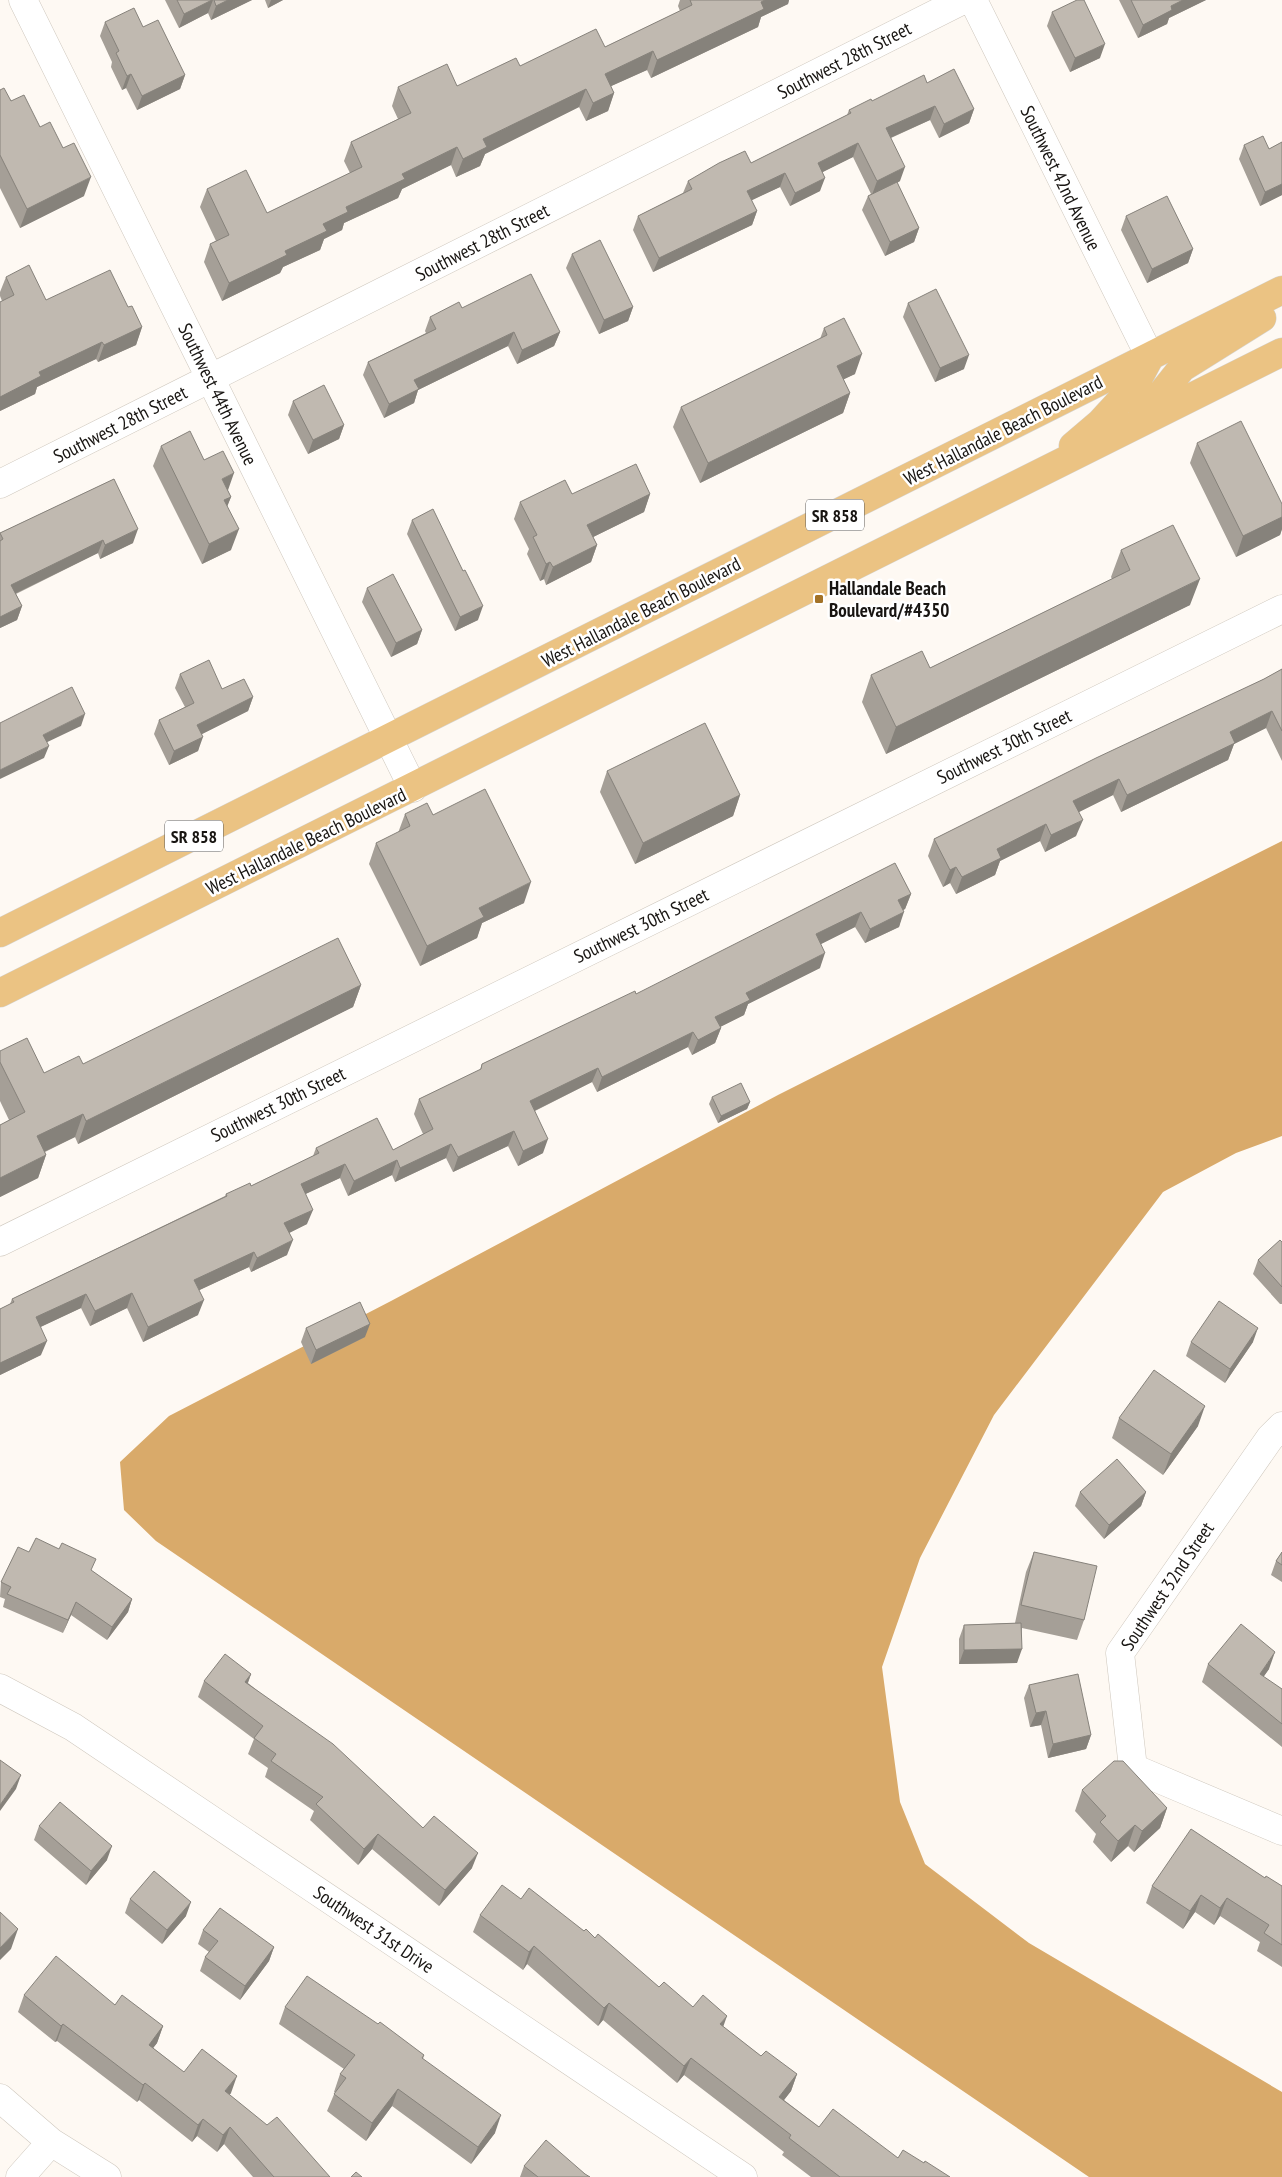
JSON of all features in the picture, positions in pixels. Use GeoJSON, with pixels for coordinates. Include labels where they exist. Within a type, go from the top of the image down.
{"type":"FeatureCollection","features":[{"type":"Feature","properties":{"kind":"main road","name":"West Hallandale Beach Boulevard"},"geometry":{"type":"LineString","coordinates":[[0,933],[1282,290]]}},
{"type":"Feature","properties":{"kind":"main road"},"geometry":{"type":"LineString","coordinates":[[1137,425],[1182,368],[1282,305]]}},
{"type":"Feature","properties":{"kind":"main road","name":"West Hallandale Beach Boulevard"},"geometry":{"type":"LineString","coordinates":[[0,993],[1282,352]]}},
{"type":"Feature","properties":{"kind":"main road"},"geometry":{"type":"LineString","coordinates":[[1041,473],[1100,423],[1135,385],[1150,357]]}},
{"type":"Feature","properties":{"kind":"street","name":"Southwest 44th Avenue"},"geometry":{"type":"LineString","coordinates":[[23,0],[413,788]]}},
{"type":"Feature","properties":{"kind":"street","name":"Southwest 28th Street"},"geometry":{"type":"LineString","coordinates":[[0,484],[963,0]]}},
{"type":"Feature","properties":{"kind":"street","name":"Southwest 42nd Avenue"},"geometry":{"type":"LineString","coordinates":[[973,0],[1150,357]]}},
{"type":"Feature","properties":{"kind":"street","name":"Southwest 30th Street"},"geometry":{"type":"LineString","coordinates":[[0,1242],[1282,609]]}},
{"type":"Feature","properties":{"kind":"street","name":"Southwest 32nd Street"},"geometry":{"type":"LineString","coordinates":[[1278,1436],[1120,1653],[1133,1768],[1282,1831]]}},
{"type":"Feature","properties":{"kind":"street","name":"Southwest 31st Drive"},"geometry":{"type":"LineString","coordinates":[[0,1688],[73,1727],[743,2177]]}},
{"type":"Feature","properties":{"kind":"street"},"geometry":{"type":"LineString","coordinates":[[0,2098],[51,2142],[107,2177]]}},
{"type":"Feature","properties":{"kind":"street"},"geometry":{"type":"LineString","coordinates":[[20,2177],[51,2142]]}},
{"type":"Feature","properties":{"kind":"shaded area"},"geometry":{"type":"Polygon","coordinates":[[[1282,841],[1282,1136],[1236,1153],[1163,1192],[994,1415],[920,1558],[882,1667],[900,1802],[925,1864],[1029,1943],[1282,2092],[1282,2177],[1089,2177],[156,1541],[124,1510],[120,1462],[169,1416],[391,1301],[778,1095],[1282,841]]]}},
{"type":"Feature","properties":{"kind":"building"},"geometry":{"type":"Polygon","coordinates":[[[177,0],[212,0],[184,14],[177,0]]]}},
{"type":"Feature","properties":{"kind":"building"},"geometry":{"type":"Polygon","coordinates":[[[214,0],[228,0],[216,6],[214,0]]]}},
{"type":"Feature","properties":{"kind":"building"},"geometry":{"type":"Polygon","coordinates":[[[690,0],[765,0],[761,2],[764,9],[657,60],[653,51],[605,74],[614,93],[593,103],[586,89],[483,139],[487,147],[463,159],[457,147],[402,174],[405,179],[346,207],[348,212],[323,224],[327,231],[285,251],[287,255],[229,283],[210,244],[229,235],[207,189],[246,170],[267,213],[362,167],[351,142],[411,113],[398,87],[447,64],[457,86],[516,58],[520,66],[596,29],[605,47],[692,5],[690,0]]]}},
{"type":"Feature","properties":{"kind":"building"},"geometry":{"type":"Polygon","coordinates":[[[1077,0],[1084,0],[1105,44],[1075,58],[1052,12],[1077,0]]]}},
{"type":"Feature","properties":{"kind":"building"},"geometry":{"type":"Polygon","coordinates":[[[1131,0],[1183,0],[1171,6],[1172,10],[1143,25],[1131,0]]]}},
{"type":"Feature","properties":{"kind":"building"},"geometry":{"type":"Polygon","coordinates":[[[134,8],[143,27],[158,20],[185,75],[142,96],[131,74],[127,76],[116,53],[119,51],[105,22],[134,8]]]}},
{"type":"Feature","properties":{"kind":"building"},"geometry":{"type":"Polygon","coordinates":[[[954,69],[974,109],[944,124],[935,106],[886,128],[905,167],[877,181],[858,143],[818,163],[825,178],[795,193],[785,173],[747,191],[757,211],[659,258],[638,216],[692,189],[688,181],[745,151],[751,163],[851,113],[849,110],[871,99],[872,101],[924,75],[927,83],[954,69]]]}},
{"type":"Feature","properties":{"kind":"building"},"geometry":{"type":"Polygon","coordinates":[[[4,88],[11,101],[24,95],[40,127],[50,122],[63,148],[74,143],[91,177],[27,209],[0,155],[0,90],[4,88]]]}},
{"type":"Feature","properties":{"kind":"building"},"geometry":{"type":"Polygon","coordinates":[[[1263,136],[1269,149],[1282,142],[1282,184],[1265,192],[1244,145],[1263,136]]]}},
{"type":"Feature","properties":{"kind":"building"},"geometry":{"type":"Polygon","coordinates":[[[897,182],[919,228],[890,242],[868,196],[897,182]]]}},
{"type":"Feature","properties":{"kind":"building"},"geometry":{"type":"Polygon","coordinates":[[[1167,196],[1193,249],[1152,269],[1126,216],[1167,196]]]}},
{"type":"Feature","properties":{"kind":"building"},"geometry":{"type":"Polygon","coordinates":[[[600,240],[633,307],[604,320],[572,254],[600,240]]]}},
{"type":"Feature","properties":{"kind":"building"},"geometry":{"type":"Polygon","coordinates":[[[29,265],[46,300],[110,270],[128,307],[132,306],[142,327],[104,345],[102,342],[39,372],[41,376],[0,397],[0,302],[14,295],[6,277],[29,265]]]}},
{"type":"Feature","properties":{"kind":"building"},"geometry":{"type":"Polygon","coordinates":[[[531,274],[560,332],[522,350],[514,332],[414,380],[419,389],[389,404],[368,362],[436,329],[430,317],[459,302],[462,308],[531,274]]]}},
{"type":"Feature","properties":{"kind":"building"},"geometry":{"type":"Polygon","coordinates":[[[936,289],[969,355],[940,368],[908,303],[936,289]]]}},
{"type":"Feature","properties":{"kind":"building"},"geometry":{"type":"Polygon","coordinates":[[[844,318],[862,354],[837,366],[850,393],[708,463],[681,407],[827,335],[824,328],[844,318]]]}},
{"type":"Feature","properties":{"kind":"building"},"geometry":{"type":"Polygon","coordinates":[[[324,385],[344,425],[313,440],[293,401],[324,385]]]}},
{"type":"Feature","properties":{"kind":"building"},"geometry":{"type":"Polygon","coordinates":[[[1241,421],[1282,504],[1282,517],[1243,536],[1197,443],[1241,421]]]}},
{"type":"Feature","properties":{"kind":"building"},"geometry":{"type":"Polygon","coordinates":[[[190,431],[204,460],[223,451],[234,473],[222,479],[231,497],[224,500],[239,529],[209,544],[161,446],[190,431]]]}},
{"type":"Feature","properties":{"kind":"building"},"geometry":{"type":"Polygon","coordinates":[[[636,464],[650,494],[587,525],[597,545],[553,567],[550,562],[546,564],[533,537],[537,535],[520,502],[565,480],[572,494],[636,464]]]}},
{"type":"Feature","properties":{"kind":"building"},"geometry":{"type":"Polygon","coordinates":[[[114,479],[138,529],[105,545],[103,540],[11,585],[22,606],[0,617],[0,541],[3,539],[0,533],[114,479]]]}},
{"type":"Feature","properties":{"kind":"building"},"geometry":{"type":"Polygon","coordinates":[[[433,509],[463,571],[465,570],[483,606],[460,617],[412,520],[433,509]]]}},
{"type":"Feature","properties":{"kind":"building"},"geometry":{"type":"Polygon","coordinates":[[[1173,525],[1200,579],[896,727],[871,675],[922,651],[930,668],[1130,570],[1121,550],[1173,525]]]}},
{"type":"Feature","properties":{"kind":"building"},"geometry":{"type":"Polygon","coordinates":[[[393,574],[422,630],[396,643],[367,588],[393,574]]]}},
{"type":"Feature","properties":{"kind":"building"},"geometry":{"type":"Polygon","coordinates":[[[209,660],[222,689],[244,679],[253,697],[197,725],[203,737],[174,751],[159,720],[194,703],[180,674],[209,660]]]}},
{"type":"Feature","properties":{"kind":"building"},"geometry":{"type":"Polygon","coordinates":[[[1282,669],[1282,731],[1272,711],[1230,732],[1235,743],[1127,795],[1119,779],[1073,801],[1083,820],[1051,835],[1046,824],[997,849],[1001,858],[962,877],[956,867],[950,870],[934,839],[1096,758],[1282,669]]]}},
{"type":"Feature","properties":{"kind":"building"},"geometry":{"type":"Polygon","coordinates":[[[72,687],[85,714],[43,735],[49,746],[0,770],[0,723],[72,687]]]}},
{"type":"Feature","properties":{"kind":"building"},"geometry":{"type":"Polygon","coordinates":[[[705,723],[740,795],[643,843],[607,771],[705,723]]]}},
{"type":"Feature","properties":{"kind":"building"},"geometry":{"type":"Polygon","coordinates":[[[485,789],[531,882],[479,908],[484,917],[427,946],[376,843],[410,826],[405,814],[427,803],[433,815],[485,789]]]}},
{"type":"Feature","properties":{"kind":"building"},"geometry":{"type":"Polygon","coordinates":[[[895,863],[911,894],[898,900],[904,912],[870,929],[861,912],[816,934],[825,953],[746,993],[750,1000],[715,1017],[721,1028],[698,1040],[693,1032],[602,1077],[598,1068],[530,1101],[548,1139],[523,1151],[514,1131],[458,1157],[451,1144],[400,1168],[397,1160],[354,1181],[345,1164],[301,1184],[313,1210],[284,1223],[293,1240],[257,1258],[254,1252],[194,1280],[204,1300],[148,1327],[132,1293],[95,1311],[86,1294],[36,1317],[47,1341],[0,1363],[0,1309],[14,1302],[12,1299],[227,1196],[226,1194],[250,1183],[251,1186],[319,1153],[316,1148],[377,1118],[393,1150],[433,1129],[419,1099],[481,1069],[482,1064],[635,991],[636,994],[895,863]]]}},
{"type":"Feature","properties":{"kind":"building"},"geometry":{"type":"Polygon","coordinates":[[[338,938],[361,985],[86,1121],[83,1114],[37,1136],[46,1155],[0,1178],[0,1125],[25,1112],[0,1062],[0,1051],[27,1038],[44,1073],[79,1056],[83,1064],[338,938]]]}},
{"type":"Feature","properties":{"kind":"building"},"geometry":{"type":"Polygon","coordinates":[[[741,1083],[750,1102],[721,1116],[712,1097],[741,1083]]]}},
{"type":"Feature","properties":{"kind":"building"},"geometry":{"type":"Polygon","coordinates":[[[1280,1240],[1282,1242],[1282,1287],[1258,1260],[1280,1240]]]}},
{"type":"Feature","properties":{"kind":"building"},"geometry":{"type":"Polygon","coordinates":[[[1219,1301],[1258,1328],[1230,1369],[1191,1342],[1219,1301]]]}},
{"type":"Feature","properties":{"kind":"building"},"geometry":{"type":"Polygon","coordinates":[[[360,1302],[370,1324],[316,1350],[306,1328],[360,1302]]]}},
{"type":"Feature","properties":{"kind":"building"},"geometry":{"type":"Polygon","coordinates":[[[1154,1370],[1205,1406],[1171,1454],[1119,1418],[1154,1370]]]}},
{"type":"Feature","properties":{"kind":"building"},"geometry":{"type":"Polygon","coordinates":[[[1117,1459],[1146,1492],[1109,1525],[1080,1492],[1117,1459]]]}},
{"type":"Feature","properties":{"kind":"building"},"geometry":{"type":"Polygon","coordinates":[[[36,1538],[59,1549],[62,1543],[96,1559],[91,1570],[132,1599],[112,1627],[76,1602],[68,1620],[7,1594],[11,1587],[1,1582],[18,1547],[29,1552],[36,1538]]]}},
{"type":"Feature","properties":{"kind":"building"},"geometry":{"type":"Polygon","coordinates":[[[1034,1552],[1097,1566],[1084,1620],[1021,1605],[1034,1552]]]}},
{"type":"Feature","properties":{"kind":"building"},"geometry":{"type":"Polygon","coordinates":[[[1282,1552],[1282,1565],[1276,1561],[1282,1552]]]}},
{"type":"Feature","properties":{"kind":"building"},"geometry":{"type":"Polygon","coordinates":[[[1021,1623],[1022,1649],[964,1650],[964,1625],[1021,1623]]]}},
{"type":"Feature","properties":{"kind":"building"},"geometry":{"type":"Polygon","coordinates":[[[1241,1624],[1275,1652],[1260,1674],[1282,1689],[1282,1724],[1208,1664],[1241,1624]]]}},
{"type":"Feature","properties":{"kind":"building"},"geometry":{"type":"Polygon","coordinates":[[[225,1654],[251,1674],[245,1682],[333,1744],[423,1828],[434,1816],[478,1853],[445,1890],[378,1834],[364,1849],[316,1804],[323,1797],[271,1761],[276,1754],[254,1738],[263,1726],[204,1681],[225,1654]]]}},
{"type":"Feature","properties":{"kind":"building"},"geometry":{"type":"Polygon","coordinates":[[[1078,1674],[1091,1735],[1053,1744],[1046,1711],[1036,1713],[1029,1685],[1078,1674]]]}},
{"type":"Feature","properties":{"kind":"building"},"geometry":{"type":"Polygon","coordinates":[[[0,1760],[21,1775],[0,1805],[0,1760]]]}},
{"type":"Feature","properties":{"kind":"building"},"geometry":{"type":"Polygon","coordinates":[[[1114,1761],[1123,1761],[1167,1808],[1142,1831],[1135,1825],[1118,1841],[1100,1822],[1106,1816],[1082,1790],[1114,1761]]]}},
{"type":"Feature","properties":{"kind":"building"},"geometry":{"type":"Polygon","coordinates":[[[60,1802],[112,1846],[91,1871],[39,1826],[60,1802]]]}},
{"type":"Feature","properties":{"kind":"building"},"geometry":{"type":"Polygon","coordinates":[[[1191,1829],[1265,1878],[1266,1876],[1282,1886],[1282,1945],[1264,1933],[1269,1925],[1227,1898],[1220,1908],[1201,1895],[1190,1911],[1152,1886],[1191,1829]]]}},
{"type":"Feature","properties":{"kind":"building"},"geometry":{"type":"Polygon","coordinates":[[[154,1871],[191,1902],[167,1930],[130,1899],[154,1871]]]}},
{"type":"Feature","properties":{"kind":"building"},"geometry":{"type":"Polygon","coordinates":[[[502,1885],[521,1899],[529,1888],[584,1931],[586,1929],[595,1938],[598,1934],[659,1987],[664,1982],[693,2007],[703,1995],[727,2016],[720,2024],[761,2056],[766,2051],[797,2074],[779,2097],[819,2127],[833,2109],[898,2158],[903,2150],[950,2177],[840,2177],[789,2138],[791,2135],[691,2058],[684,2066],[609,2003],[604,2008],[534,1946],[529,1952],[480,1915],[502,1885]]]}},
{"type":"Feature","properties":{"kind":"building"},"geometry":{"type":"Polygon","coordinates":[[[220,1908],[274,1947],[245,1986],[205,1957],[218,1941],[203,1930],[220,1908]]]}},
{"type":"Feature","properties":{"kind":"building"},"geometry":{"type":"Polygon","coordinates":[[[0,1912],[18,1929],[0,1948],[0,1912]]]}},
{"type":"Feature","properties":{"kind":"building"},"geometry":{"type":"Polygon","coordinates":[[[56,1956],[115,2005],[122,1995],[163,2026],[149,2045],[184,2072],[202,2049],[237,2076],[225,2091],[267,2125],[277,2117],[330,2177],[274,2177],[230,2127],[223,2135],[203,2119],[198,2125],[145,2083],[143,2085],[63,2024],[61,2026],[24,1995],[56,1956]]]}},
{"type":"Feature","properties":{"kind":"building"},"geometry":{"type":"Polygon","coordinates":[[[307,1976],[378,2024],[380,2022],[424,2055],[422,2058],[501,2115],[478,2147],[398,2089],[372,2123],[334,2094],[346,2078],[340,2074],[355,2055],[285,2007],[307,1976]]]}},
{"type":"Feature","properties":{"kind":"building"},"geometry":{"type":"Polygon","coordinates":[[[546,2140],[590,2177],[538,2177],[524,2166],[546,2140]]]}},
{"type":"Feature","properties":{"kind":"building"},"geometry":{"type":"Polygon","coordinates":[[[356,2172],[362,2177],[351,2177],[356,2172]]]}},
{"type":"Feature","properties":{"kind":"place","name":"Hallandale Beach Boulevard/#4350"},"geometry":{"type":"Point","coordinates":[819,599]}}]}
